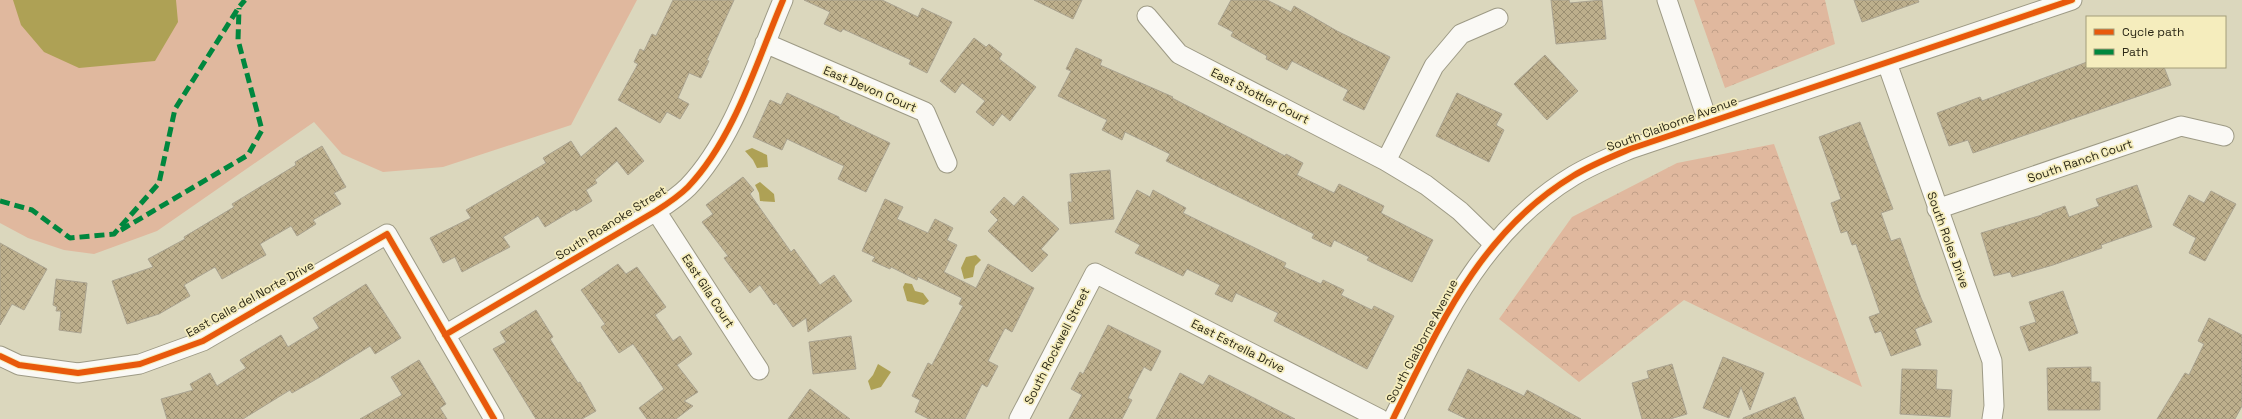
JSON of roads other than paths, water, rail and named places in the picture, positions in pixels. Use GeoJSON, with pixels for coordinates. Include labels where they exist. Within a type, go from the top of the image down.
{"type":"FeatureCollection","features":[{"type":"Feature","properties":{"kind":"street","name":"South Roanoke Street"},"geometry":{"type":"LineString","coordinates":[[445,335],[656,211],[687,188],[712,158],[732,122],[783,0]]}},
{"type":"Feature","properties":{"kind":"street"},"geometry":{"type":"LineString","coordinates":[[1667,0],[1708,122]]}},
{"type":"Feature","properties":{"kind":"street","name":"South Claiborne Avenue"},"geometry":{"type":"LineString","coordinates":[[1393,419],[1454,299],[1494,244],[1517,219],[1540,199],[1573,176],[1630,149],[2072,0]]}},
{"type":"Feature","properties":{"kind":"street","name":"East Stottler Court"},"geometry":{"type":"LineString","coordinates":[[1147,16],[1179,54],[1386,161],[1426,185],[1460,211],[1494,244]]}},
{"type":"Feature","properties":{"kind":"street"},"geometry":{"type":"LineString","coordinates":[[1386,161],[1434,66],[1461,34],[1498,18]]}},
{"type":"Feature","properties":{"kind":"street","name":"East Devon Court"},"geometry":{"type":"LineString","coordinates":[[765,43],[925,112],[947,163]]}},
{"type":"Feature","properties":{"kind":"street","name":"South Roles Drive"},"geometry":{"type":"LineString","coordinates":[[1887,63],[1937,209],[1992,361],[1994,406],[1992,419]]}},
{"type":"Feature","properties":{"kind":"street","name":"South Ranch Court"},"geometry":{"type":"LineString","coordinates":[[1937,209],[2181,126],[2224,136]]}},
{"type":"Feature","properties":{"kind":"street","name":"East Gila Court"},"geometry":{"type":"LineString","coordinates":[[656,211],[759,370]]}},
{"type":"Feature","properties":{"kind":"street","name":"East Calle del Norte Drive"},"geometry":{"type":"LineString","coordinates":[[0,356],[18,365],[78,373],[140,364],[203,341],[387,234],[445,335]]}},
{"type":"Feature","properties":{"kind":"street","name":"South Rockwell Street"},"geometry":{"type":"LineString","coordinates":[[1019,419],[1095,273]]}},
{"type":"Feature","properties":{"kind":"street","name":"East Estrella Drive"},"geometry":{"type":"LineString","coordinates":[[1095,273],[1380,419]]}},
{"type":"Feature","properties":{"kind":"street"},"geometry":{"type":"LineString","coordinates":[[445,335],[494,419]]}}]}
